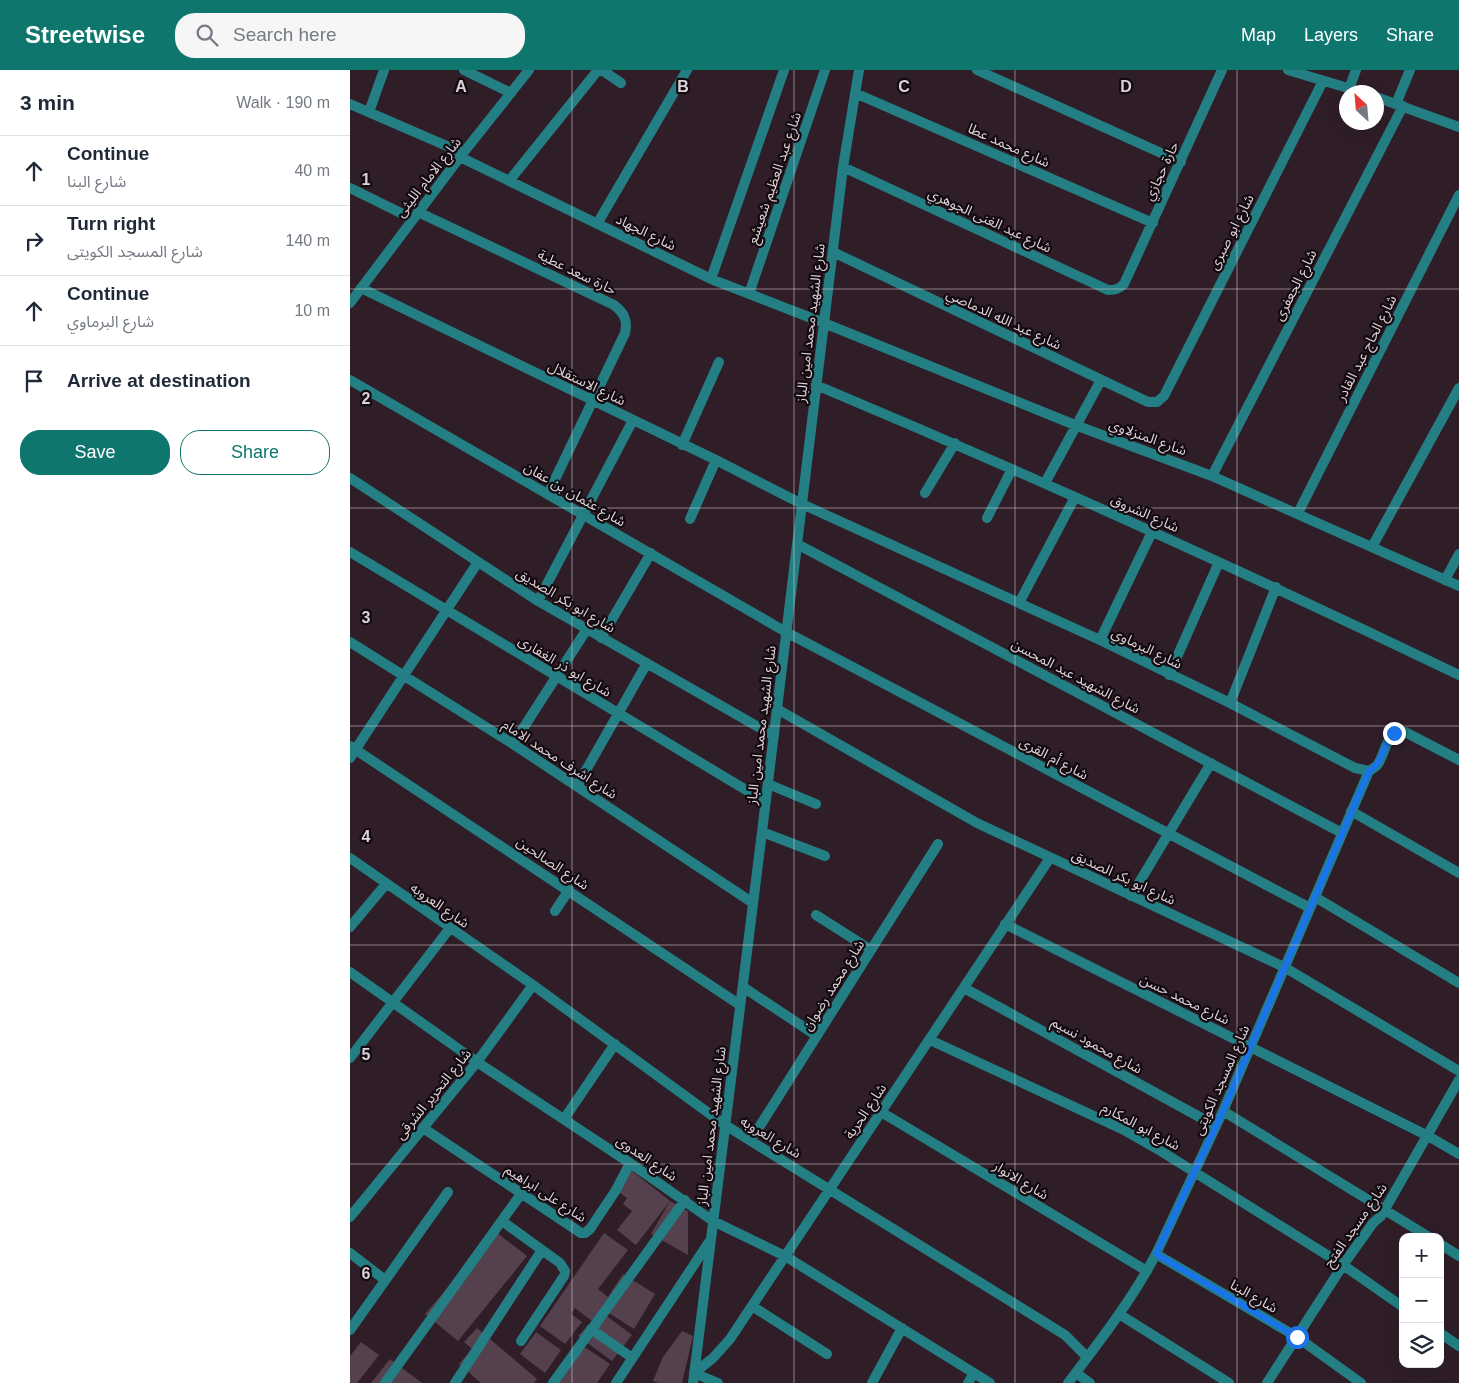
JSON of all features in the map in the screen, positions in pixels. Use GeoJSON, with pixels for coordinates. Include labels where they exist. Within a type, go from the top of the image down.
{"type":"FeatureCollection","features":[{"type":"Feature","properties":{"kind":"street"},"geometry":{"type":"LineString","coordinates":[[369,112],[384,70]]}},
{"type":"Feature","properties":{"kind":"street"},"geometry":{"type":"LineString","coordinates":[[464,70],[511,93]]}},
{"type":"Feature","properties":{"kind":"street","name":"شارع الامام الليثى"},"geometry":{"type":"LineString","coordinates":[[351,299],[529,70]]}},
{"type":"Feature","properties":{"kind":"street"},"geometry":{"type":"LineString","coordinates":[[509,180],[600,70],[621,83]]}},
{"type":"Feature","properties":{"kind":"street"},"geometry":{"type":"LineString","coordinates":[[598,224],[687,70]]}},
{"type":"Feature","properties":{"kind":"street"},"geometry":{"type":"LineString","coordinates":[[711,279],[784,70]]}},
{"type":"Feature","properties":{"kind":"street","name":"شارع عبد العظيم شعيشع"},"geometry":{"type":"LineString","coordinates":[[750,294],[825,70]]}},
{"type":"Feature","properties":{"kind":"street","name":"شارع الشهيد محمد امين الباز"},"geometry":{"type":"LineString","coordinates":[[693,1378],[766,802],[843,167],[859,70]]}},
{"type":"Feature","properties":{"kind":"street"},"geometry":{"type":"LineString","coordinates":[[977,70],[1180,162]]}},
{"type":"Feature","properties":{"kind":"street","name":"حارة حجازي"},"geometry":{"type":"LineString","coordinates":[[1124,284],[1222,70]]}},
{"type":"Feature","properties":{"kind":"street"},"geometry":{"type":"LineString","coordinates":[[1288,70],[1304,72],[1339,86]]}},
{"type":"Feature","properties":{"kind":"street"},"geometry":{"type":"LineString","coordinates":[[1350,85],[1356,70]]}},
{"type":"Feature","properties":{"kind":"street","name":"شارع الجعفرى"},"geometry":{"type":"LineString","coordinates":[[1212,476],[1400,105],[1410,70]]}},
{"type":"Feature","properties":{"kind":"street","name":"شارع ابو صبرى"},"geometry":{"type":"LineString","coordinates":[[1164,396],[1323,81]]}},
{"type":"Feature","properties":{"kind":"street","name":"شارع محمد عطا"},"geometry":{"type":"LineString","coordinates":[[855,93],[1152,223]]}},
{"type":"Feature","properties":{"kind":"street"},"geometry":{"type":"LineString","coordinates":[[1384,100],[1459,127]]}},
{"type":"Feature","properties":{"kind":"street","name":"شارع الجهاد"},"geometry":{"type":"LineString","coordinates":[[350,104],[462,155],[711,279],[824,323]]}},
{"type":"Feature","properties":{"kind":"street","name":"شارع عبد الغنى الجوهري"},"geometry":{"type":"LineString","coordinates":[[843,167],[1108,290],[1120,288],[1124,284]]}},
{"type":"Feature","properties":{"kind":"street"},"geometry":{"type":"LineString","coordinates":[[350,188],[416,215]]}},
{"type":"Feature","properties":{"kind":"street","name":"شارع الحاج عبد القادر"},"geometry":{"type":"LineString","coordinates":[[1298,513],[1459,195]]}},
{"type":"Feature","properties":{"kind":"street","name":"حارة سعد عطية"},"geometry":{"type":"LineString","coordinates":[[416,215],[614,305],[625,317],[627,325],[625,333],[548,494]]}},
{"type":"Feature","properties":{"kind":"street","name":"شارع عبد الله الدماصي"},"geometry":{"type":"LineString","coordinates":[[833,252],[1148,402],[1157,402],[1164,396]]}},
{"type":"Feature","properties":{"kind":"street","name":"شارع الاستقلال"},"geometry":{"type":"LineString","coordinates":[[360,288],[716,460],[802,504]]}},
{"type":"Feature","properties":{"kind":"street","name":"شارع المنزلاوي"},"geometry":{"type":"LineString","coordinates":[[824,323],[1075,425],[1212,476],[1459,586]]}},
{"type":"Feature","properties":{"kind":"street"},"geometry":{"type":"LineString","coordinates":[[682,444],[719,362]]}},
{"type":"Feature","properties":{"kind":"street","name":"شارع عثمان بن عفان"},"geometry":{"type":"LineString","coordinates":[[350,380],[786,632]]}},
{"type":"Feature","properties":{"kind":"street"},"geometry":{"type":"LineString","coordinates":[[1045,483],[1101,380]]}},
{"type":"Feature","properties":{"kind":"street","name":"شارع الشروق"},"geometry":{"type":"LineString","coordinates":[[816,385],[955,443],[1276,587],[1459,675]]}},
{"type":"Feature","properties":{"kind":"street"},"geometry":{"type":"LineString","coordinates":[[1372,547],[1459,388]]}},
{"type":"Feature","properties":{"kind":"street"},"geometry":{"type":"LineString","coordinates":[[538,601],[633,420]]}},
{"type":"Feature","properties":{"kind":"street"},"geometry":{"type":"LineString","coordinates":[[925,493],[955,443]]}},
{"type":"Feature","properties":{"kind":"street"},"geometry":{"type":"LineString","coordinates":[[690,519],[716,460]]}},
{"type":"Feature","properties":{"kind":"street"},"geometry":{"type":"LineString","coordinates":[[987,518],[1012,469]]}},
{"type":"Feature","properties":{"kind":"street","name":"شارع ابو بكر الصديق"},"geometry":{"type":"LineString","coordinates":[[350,478],[538,601],[774,736]]}},
{"type":"Feature","properties":{"kind":"street"},"geometry":{"type":"LineString","coordinates":[[1019,603],[1075,497]]}},
{"type":"Feature","properties":{"kind":"street","name":"شارع البرماوي"},"geometry":{"type":"LineString","coordinates":[[802,504],[1100,640],[1230,703],[1354,768],[1369,771]]}},
{"type":"Feature","properties":{"kind":"street"},"geometry":{"type":"LineString","coordinates":[[1100,640],[1152,532]]}},
{"type":"Feature","properties":{"kind":"street","name":"شارع الشهيد عبد المحسن"},"geometry":{"type":"LineString","coordinates":[[797,544],[1342,832]]}},
{"type":"Feature","properties":{"kind":"street","name":"شارع ابو ذر الغفارى"},"geometry":{"type":"LineString","coordinates":[[350,552],[766,802]]}},
{"type":"Feature","properties":{"kind":"street"},"geometry":{"type":"LineString","coordinates":[[601,638],[651,553]]}},
{"type":"Feature","properties":{"kind":"street"},"geometry":{"type":"LineString","coordinates":[[1445,580],[1459,554]]}},
{"type":"Feature","properties":{"kind":"street"},"geometry":{"type":"LineString","coordinates":[[352,751],[404,676],[478,562]]}},
{"type":"Feature","properties":{"kind":"street"},"geometry":{"type":"LineString","coordinates":[[1169,675],[1219,562]]}},
{"type":"Feature","properties":{"kind":"street"},"geometry":{"type":"LineString","coordinates":[[1230,703],[1276,587]]}},
{"type":"Feature","properties":{"kind":"street"},"geometry":{"type":"LineString","coordinates":[[513,744],[587,629]]}},
{"type":"Feature","properties":{"kind":"street","name":"شارع أم القرى"},"geometry":{"type":"LineString","coordinates":[[786,632],[1310,908]]}},
{"type":"Feature","properties":{"kind":"street","name":"شارع اشرف محمد الامام"},"geometry":{"type":"LineString","coordinates":[[350,642],[513,744],[753,902]]}},
{"type":"Feature","properties":{"kind":"street"},"geometry":{"type":"LineString","coordinates":[[577,786],[647,664]]}},
{"type":"Feature","properties":{"kind":"street","name":"شارع ابو بكر الصديق"},"geometry":{"type":"LineString","coordinates":[[777,709],[977,823],[1284,967],[1459,1071]]}},
{"type":"Feature","properties":{"kind":"street"},"geometry":{"type":"LineString","coordinates":[[1369,771],[1378,765],[1390,737],[1399,731],[1405,732],[1459,760]]}},
{"type":"Feature","properties":{"kind":"street","name":"شارع الصالحين"},"geometry":{"type":"LineString","coordinates":[[352,751],[568,890],[740,1005]]}},
{"type":"Feature","properties":{"kind":"street"},"geometry":{"type":"LineString","coordinates":[[1131,896],[1211,762]]}},
{"type":"Feature","properties":{"kind":"street","name":"شارع المسجد الكويتى"},"geometry":{"type":"LineString","coordinates":[[1068,1383],[1119,1314],[1156,1254],[1223,1111],[1369,771]]}},
{"type":"Feature","properties":{"kind":"street"},"geometry":{"type":"LineString","coordinates":[[768,784],[816,804]]}},
{"type":"Feature","properties":{"kind":"street"},"geometry":{"type":"LineString","coordinates":[[1351,811],[1459,873]]}},
{"type":"Feature","properties":{"kind":"street"},"geometry":{"type":"LineString","coordinates":[[762,832],[825,856]]}},
{"type":"Feature","properties":{"kind":"street","name":"شارع محمد رضوان"},"geometry":{"type":"LineString","coordinates":[[751,1140],[938,844]]}},
{"type":"Feature","properties":{"kind":"street","name":"شارع العروبه"},"geometry":{"type":"LineString","coordinates":[[350,858],[533,985],[725,1125],[1059,1330],[1087,1357]]}},
{"type":"Feature","properties":{"kind":"street","name":"شارع الحرية"},"geometry":{"type":"LineString","coordinates":[[693,1378],[730,1339],[1050,858]]}},
{"type":"Feature","properties":{"kind":"street"},"geometry":{"type":"LineString","coordinates":[[350,927],[386,884]]}},
{"type":"Feature","properties":{"kind":"street"},"geometry":{"type":"LineString","coordinates":[[555,911],[568,890]]}},
{"type":"Feature","properties":{"kind":"street"},"geometry":{"type":"LineString","coordinates":[[1314,896],[1459,983]]}},
{"type":"Feature","properties":{"kind":"street"},"geometry":{"type":"LineString","coordinates":[[816,914],[871,950]]}},
{"type":"Feature","properties":{"kind":"street","name":"شارع محمد حسن"},"geometry":{"type":"LineString","coordinates":[[1005,924],[1428,1136],[1459,1154]]}},
{"type":"Feature","properties":{"kind":"street"},"geometry":{"type":"LineString","coordinates":[[350,1058],[450,928]]}},
{"type":"Feature","properties":{"kind":"street","name":"شارع العدوى"},"geometry":{"type":"LineString","coordinates":[[350,972],[478,1062],[685,1200],[713,1221],[786,1256],[990,1383]]}},
{"type":"Feature","properties":{"kind":"street","name":"شارع التحرير الشرقى"},"geometry":{"type":"LineString","coordinates":[[350,1217],[478,1062],[533,985]]}},
{"type":"Feature","properties":{"kind":"street"},"geometry":{"type":"LineString","coordinates":[[743,987],[816,1036]]}},
{"type":"Feature","properties":{"kind":"street","name":"شارع محمود نسيم"},"geometry":{"type":"LineString","coordinates":[[964,988],[1216,1126]]}},
{"type":"Feature","properties":{"kind":"street","name":"شارع ابو المكارم"},"geometry":{"type":"LineString","coordinates":[[930,1040],[1124,1130],[1164,1152],[1343,1265],[1399,1304]]}},
{"type":"Feature","properties":{"kind":"street"},"geometry":{"type":"LineString","coordinates":[[564,1119],[614,1044]]}},
{"type":"Feature","properties":{"kind":"street","name":"شارع مسجد الفتح"},"geometry":{"type":"LineString","coordinates":[[1267,1383],[1343,1265],[1373,1223],[1385,1210],[1459,1080]]}},
{"type":"Feature","properties":{"kind":"street"},"geometry":{"type":"LineString","coordinates":[[1223,1111],[1422,1233]]}},
{"type":"Feature","properties":{"kind":"street","name":"شارع الانوار"},"geometry":{"type":"LineString","coordinates":[[881,1112],[1147,1271]]}},
{"type":"Feature","properties":{"kind":"street","name":"شارع على ابراهيم"},"geometry":{"type":"LineString","coordinates":[[423,1128],[581,1234],[590,1229],[616,1190],[630,1163]]}},
{"type":"Feature","properties":{"kind":"street"},"geometry":{"type":"LineString","coordinates":[[350,1330],[448,1192]]}},
{"type":"Feature","properties":{"kind":"street"},"geometry":{"type":"LineString","coordinates":[[385,1383],[521,1194]]}},
{"type":"Feature","properties":{"kind":"street"},"geometry":{"type":"LineString","coordinates":[[553,1383],[685,1200]]}},
{"type":"Feature","properties":{"kind":"street"},"geometry":{"type":"LineString","coordinates":[[502,1221],[560,1263],[564,1271],[564,1276],[521,1341]]}},
{"type":"Feature","properties":{"kind":"street"},"geometry":{"type":"LineString","coordinates":[[616,1383],[711,1240]]}},
{"type":"Feature","properties":{"kind":"street"},"geometry":{"type":"LineString","coordinates":[[1444,1247],[1459,1256]]}},
{"type":"Feature","properties":{"kind":"street"},"geometry":{"type":"LineString","coordinates":[[455,1383],[542,1250]]}},
{"type":"Feature","properties":{"kind":"street"},"geometry":{"type":"LineString","coordinates":[[350,1253],[385,1280]]}},
{"type":"Feature","properties":{"kind":"street","name":"شارع البنا"},"geometry":{"type":"LineString","coordinates":[[1156,1254],[1297,1337],[1361,1383]]}},
{"type":"Feature","properties":{"kind":"street"},"geometry":{"type":"LineString","coordinates":[[752,1306],[827,1354]]}},
{"type":"Feature","properties":{"kind":"street"},"geometry":{"type":"LineString","coordinates":[[1119,1314],[1229,1383]]}},
{"type":"Feature","properties":{"kind":"street"},"geometry":{"type":"LineString","coordinates":[[872,1383],[902,1328]]}},
{"type":"Feature","properties":{"kind":"street"},"geometry":{"type":"LineString","coordinates":[[591,1329],[632,1357]]}},
{"type":"Feature","properties":{"kind":"street"},"geometry":{"type":"LineString","coordinates":[[1444,1336],[1459,1346]]}},
{"type":"Feature","properties":{"kind":"street"},"geometry":{"type":"LineString","coordinates":[[968,1383],[974,1373]]}},
{"type":"Feature","properties":{"kind":"street"},"geometry":{"type":"LineString","coordinates":[[1076,1373],[1090,1383]]}},
{"type":"Feature","properties":{"kind":"street"},"geometry":{"type":"LineString","coordinates":[[693,1378],[718,1383]]}},
{"type":"Feature","properties":{"kind":"building"},"geometry":{"type":"Polygon","coordinates":[[[631,1170],[670,1201],[636,1245],[617,1230],[632,1211],[623,1204],[627,1198],[616,1190],[631,1170]]]}},
{"type":"Feature","properties":{"kind":"building"},"geometry":{"type":"Polygon","coordinates":[[[670,1201],[688,1211],[688,1255],[651,1234],[670,1201]]]}},
{"type":"Feature","properties":{"kind":"building"},"geometry":{"type":"Polygon","coordinates":[[[492,1229],[527,1256],[458,1341],[425,1314],[492,1229]]]}},
{"type":"Feature","properties":{"kind":"building"},"geometry":{"type":"Polygon","coordinates":[[[604,1233],[628,1250],[598,1289],[608,1297],[623,1274],[655,1294],[634,1329],[601,1308],[600,1311],[632,1335],[612,1361],[578,1336],[592,1321],[575,1308],[571,1314],[582,1322],[565,1344],[540,1326],[604,1233]]]}},
{"type":"Feature","properties":{"kind":"building"},"geometry":{"type":"Polygon","coordinates":[[[477,1328],[537,1379],[534,1383],[481,1383],[459,1364],[472,1349],[464,1342],[477,1328]]]}},
{"type":"Feature","properties":{"kind":"building"},"geometry":{"type":"Polygon","coordinates":[[[682,1331],[693,1336],[682,1383],[659,1383],[653,1381],[663,1357],[682,1331]]]}},
{"type":"Feature","properties":{"kind":"building"},"geometry":{"type":"Polygon","coordinates":[[[536,1332],[561,1350],[545,1373],[520,1354],[536,1332]]]}},
{"type":"Feature","properties":{"kind":"building"},"geometry":{"type":"Polygon","coordinates":[[[361,1342],[379,1355],[357,1383],[350,1383],[350,1356],[361,1342]]]}},
{"type":"Feature","properties":{"kind":"building"},"geometry":{"type":"Polygon","coordinates":[[[580,1344],[610,1364],[597,1383],[553,1383],[580,1344]]]}},
{"type":"Feature","properties":{"kind":"building"},"geometry":{"type":"Polygon","coordinates":[[[390,1359],[422,1383],[371,1383],[390,1359]]]}},
{"type":"Feature","properties":{"kind":"route"},"geometry":{"type":"LineString","coordinates":[[1297,1337],[1156,1254],[1223,1111],[1369,771],[1378,765],[1390,737],[1394,733]]}}]}
